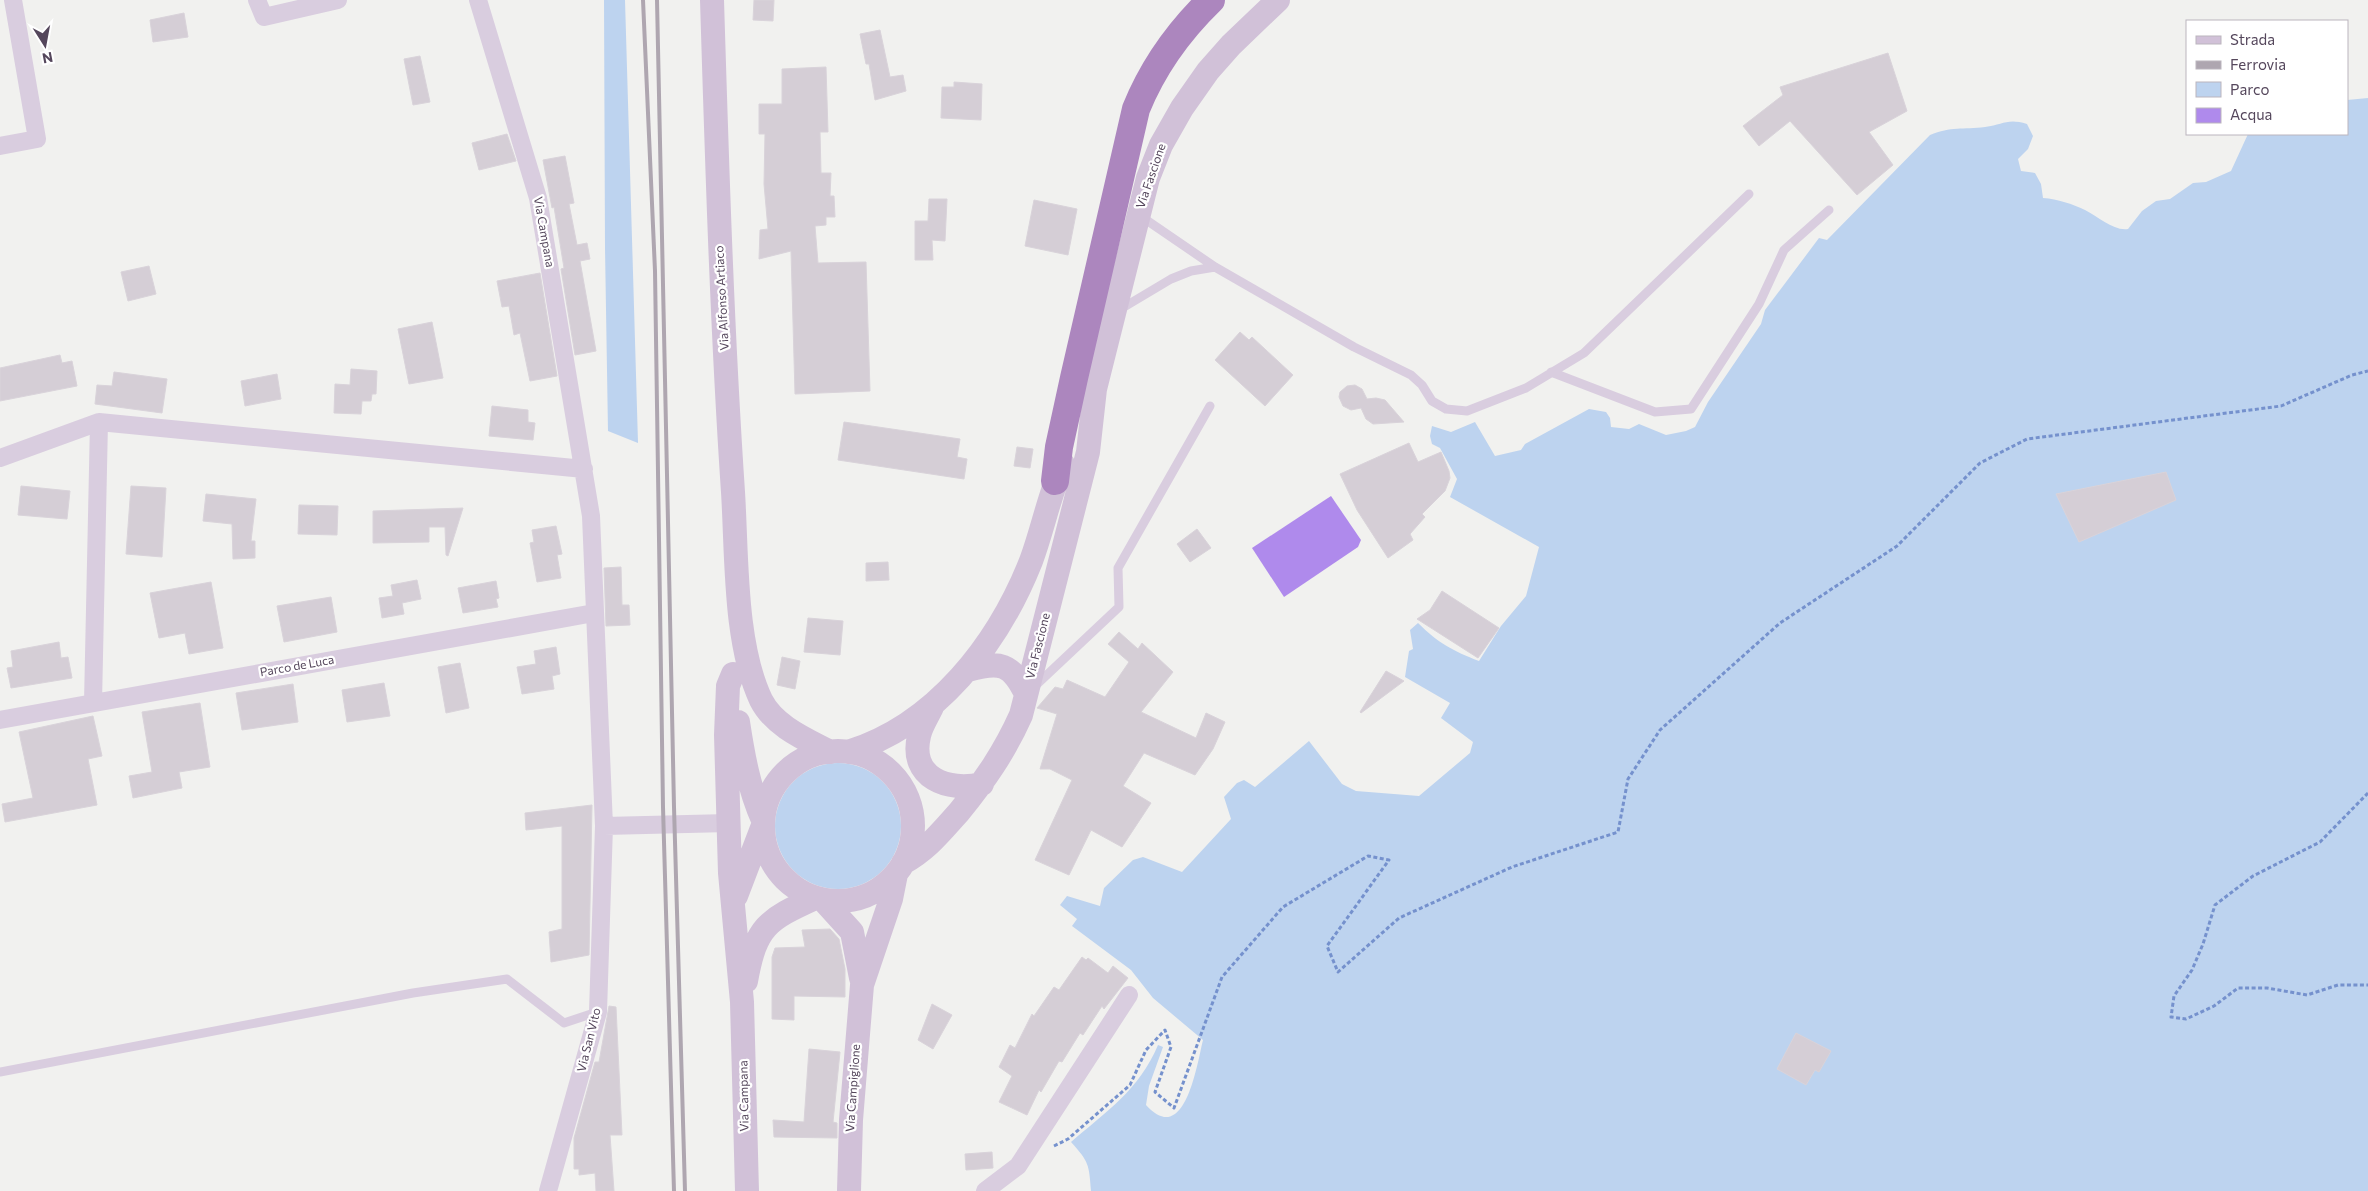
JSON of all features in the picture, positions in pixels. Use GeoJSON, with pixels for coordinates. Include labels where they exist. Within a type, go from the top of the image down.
{"type":"FeatureCollection","features":[{"type":"Feature","properties":{"kind":"highway"},"geometry":{"type":"LineString","coordinates":[[1055,480],[1059,447],[1074,378],[1136,109],[1155,70],[1174,42],[1193,18],[1211,0]]}},
{"type":"Feature","properties":{"kind":"main road","name":"Via Alfonso Artiaco"},"geometry":{"type":"LineString","coordinates":[[712,0],[718,229],[739,596]]}},
{"type":"Feature","properties":{"kind":"main road","name":"Via Fascione"},"geometry":{"type":"LineString","coordinates":[[899,868],[931,845],[982,784],[1008,744],[1021,715],[1088,452],[1095,389],[1148,178],[1161,145],[1182,108],[1230,45],[1278,0]]}},
{"type":"Feature","properties":{"kind":"main road","name":"Via Fascione"},"geometry":{"type":"LineString","coordinates":[[839,752],[871,745],[887,736],[933,705],[968,670],[992,634],[1020,585],[1031,560],[1055,480],[1095,389]]}},
{"type":"Feature","properties":{"kind":"main road"},"geometry":{"type":"LineString","coordinates":[[739,596],[746,652],[753,681],[762,703],[791,732],[839,752],[866,756],[882,766],[895,778],[905,793],[911,810],[913,828],[910,846],[899,868],[877,889],[856,899],[819,899],[798,890],[778,871],[765,847],[762,824],[743,754],[733,674],[739,596]]}},
{"type":"Feature","properties":{"kind":"main road"},"geometry":{"type":"LineString","coordinates":[[968,670],[989,664],[1007,668],[1014,673],[1026,694]]}},
{"type":"Feature","properties":{"kind":"main road","name":"Via Campana"},"geometry":{"type":"LineString","coordinates":[[733,674],[728,686],[726,716],[733,905],[742,1002],[746,1191]]}},
{"type":"Feature","properties":{"kind":"main road"},"geometry":{"type":"LineString","coordinates":[[933,705],[919,734],[917,748],[920,761],[927,774],[939,782],[953,787],[982,784]]}},
{"type":"Feature","properties":{"kind":"main road"},"geometry":{"type":"LineString","coordinates":[[733,905],[773,787],[797,763],[839,752]]}},
{"type":"Feature","properties":{"kind":"main road","name":"Via Campiglione"},"geometry":{"type":"LineString","coordinates":[[848,1191],[851,1120],[862,985],[891,899],[899,868]]}},
{"type":"Feature","properties":{"kind":"main road","name":"Via Campana"},"geometry":{"type":"LineString","coordinates":[[742,1002],[748,967],[758,936],[766,924],[780,914],[819,899]]}},
{"type":"Feature","properties":{"kind":"main road","name":"Via Campiglione"},"geometry":{"type":"LineString","coordinates":[[819,899],[852,932],[862,985]]}},
{"type":"Feature","properties":{"kind":"street"},"geometry":{"type":"LineString","coordinates":[[0,146],[37,139],[13,0]]}},
{"type":"Feature","properties":{"kind":"street"},"geometry":{"type":"LineString","coordinates":[[257,0],[264,17],[338,0]]}},
{"type":"Feature","properties":{"kind":"street","name":"Via Campana"},"geometry":{"type":"LineString","coordinates":[[478,0],[538,198],[591,516],[594,613]]}},
{"type":"Feature","properties":{"kind":"street"},"geometry":{"type":"LineString","coordinates":[[93,703],[99,422]]}},
{"type":"Feature","properties":{"kind":"street"},"geometry":{"type":"LineString","coordinates":[[0,458],[99,422],[584,469]]}},
{"type":"Feature","properties":{"kind":"street","name":"Parco de Luca"},"geometry":{"type":"LineString","coordinates":[[0,720],[594,613]]}},
{"type":"Feature","properties":{"kind":"street","name":"Via San Vito"},"geometry":{"type":"LineString","coordinates":[[548,1191],[598,1012],[604,826],[594,613]]}},
{"type":"Feature","properties":{"kind":"street"},"geometry":{"type":"LineString","coordinates":[[604,826],[729,823]]}},
{"type":"Feature","properties":{"kind":"street"},"geometry":{"type":"LineString","coordinates":[[985,1191],[1018,1166],[1129,995]]}},
{"type":"Feature","properties":{"kind":"lane"},"geometry":{"type":"LineString","coordinates":[[1138,214],[1215,267],[1354,347],[1411,375],[1422,385],[1432,401],[1446,410],[1467,411],[1526,388],[1584,352],[1750,194]]}},
{"type":"Feature","properties":{"kind":"lane"},"geometry":{"type":"LineString","coordinates":[[1551,372],[1655,412],[1691,409],[1759,304],[1784,250],[1829,210]]}},
{"type":"Feature","properties":{"kind":"lane"},"geometry":{"type":"LineString","coordinates":[[1113,313],[1136,302],[1171,279],[1191,271],[1215,267]]}},
{"type":"Feature","properties":{"kind":"lane"},"geometry":{"type":"LineString","coordinates":[[1026,694],[1119,607],[1118,568],[1210,406]]}},
{"type":"Feature","properties":{"kind":"lane"},"geometry":{"type":"LineString","coordinates":[[0,1072],[413,993],[507,979],[564,1023],[598,1012]]}},
{"type":"Feature","properties":{"kind":"path"},"geometry":{"type":"LineString","coordinates":[[1051,1148],[1068,1139],[1130,1085],[1146,1050],[1165,1030],[1171,1047],[1155,1092],[1174,1108],[1222,977],[1283,907],[1368,856],[1389,860],[1327,946],[1338,972],[1399,918],[1512,867],[1618,832],[1628,779],[1660,730],[1780,623],[1897,546],[1980,463],[2027,439],[2281,406],[2352,375],[2368,371]]}},
{"type":"Feature","properties":{"kind":"path"},"geometry":{"type":"LineString","coordinates":[[2368,793],[2320,842],[2253,876],[2216,905],[2192,970],[2174,996],[2172,1017],[2186,1019],[2214,1006],[2238,988],[2267,988],[2307,995],[2338,985],[2368,984]]}},
{"type":"Feature","properties":{"kind":"green space"},"geometry":{"type":"Polygon","coordinates":[[[604,0],[625,0],[638,443],[608,431],[604,0]]]}},
{"type":"Feature","properties":{"kind":"green space"},"geometry":{"type":"Polygon","coordinates":[[[2368,98],[2368,1191],[1091,1191],[1090,1175],[1085,1159],[1071,1142],[1109,1110],[1132,1087],[1150,1061],[1158,1045],[1163,1047],[1149,1086],[1146,1105],[1159,1116],[1171,1116],[1180,1110],[1193,1082],[1203,1040],[1153,998],[1131,970],[1072,926],[1077,919],[1060,905],[1067,896],[1100,906],[1104,888],[1133,860],[1143,857],[1182,872],[1231,819],[1224,797],[1237,783],[1244,780],[1255,787],[1309,741],[1342,784],[1356,791],[1419,796],[1470,753],[1473,742],[1441,718],[1450,703],[1405,677],[1409,651],[1413,649],[1410,630],[1418,623],[1446,646],[1479,661],[1501,626],[1526,596],[1539,547],[1450,497],[1457,479],[1440,448],[1432,444],[1430,436],[1432,426],[1451,432],[1475,422],[1495,456],[1521,450],[1525,444],[1589,409],[1606,412],[1610,418],[1611,427],[1629,429],[1639,424],[1666,435],[1695,427],[1708,402],[1761,324],[1765,310],[1819,238],[1827,240],[1930,135],[1937,132],[1951,129],[1985,127],[2010,122],[2027,124],[2033,136],[2028,149],[2018,159],[2021,171],[2035,173],[2041,184],[2043,198],[2070,204],[2085,210],[2111,226],[2128,229],[2142,211],[2156,201],[2170,199],[2193,183],[2206,182],[2231,171],[2248,135],[2348,135],[2348,100],[2368,98]]]}},
{"type":"Feature","properties":{"kind":"green space"},"geometry":{"type":"Polygon","coordinates":[[[838,763],[862,768],[883,781],[896,802],[901,826],[896,850],[883,871],[862,884],[838,889],[814,884],[793,871],[780,850],[775,826],[780,802],[793,781],[814,768],[838,763]]]}},
{"type":"Feature","properties":{"kind":"water"},"geometry":{"type":"Polygon","coordinates":[[[1331,496],[1361,540],[1358,547],[1284,597],[1252,548],[1331,496]]]}},
{"type":"Feature","properties":{"kind":"building"},"geometry":{"type":"Polygon","coordinates":[[[754,0],[774,0],[773,21],[753,20],[754,0]]]}},
{"type":"Feature","properties":{"kind":"building"},"geometry":{"type":"Polygon","coordinates":[[[184,13],[188,37],[153,42],[150,20],[184,13]]]}},
{"type":"Feature","properties":{"kind":"building"},"geometry":{"type":"Polygon","coordinates":[[[880,30],[890,77],[903,75],[906,91],[875,100],[869,64],[866,64],[860,34],[880,30]]]}},
{"type":"Feature","properties":{"kind":"building"},"geometry":{"type":"Polygon","coordinates":[[[1888,53],[1907,111],[1869,132],[1893,165],[1857,195],[1790,121],[1759,146],[1743,126],[1783,95],[1780,87],[1888,53]]]}},
{"type":"Feature","properties":{"kind":"building"},"geometry":{"type":"Polygon","coordinates":[[[420,56],[430,102],[413,105],[404,59],[420,56]]]}},
{"type":"Feature","properties":{"kind":"building"},"geometry":{"type":"Polygon","coordinates":[[[826,67],[828,132],[820,132],[821,173],[831,173],[830,196],[834,196],[835,217],[826,217],[826,225],[815,226],[818,263],[866,262],[870,391],[795,394],[791,251],[759,259],[760,230],[768,229],[764,184],[765,134],[759,134],[759,104],[782,104],[782,69],[826,67]]]}},
{"type":"Feature","properties":{"kind":"building"},"geometry":{"type":"Polygon","coordinates":[[[954,82],[982,84],[981,120],[941,118],[942,87],[954,87],[954,82]]]}},
{"type":"Feature","properties":{"kind":"building"},"geometry":{"type":"Polygon","coordinates":[[[507,134],[516,161],[479,170],[472,143],[507,134]]]}},
{"type":"Feature","properties":{"kind":"building"},"geometry":{"type":"Polygon","coordinates":[[[565,156],[574,203],[569,204],[577,245],[587,243],[590,259],[580,261],[596,351],[575,355],[561,269],[564,268],[554,207],[552,208],[543,160],[565,156]]]}},
{"type":"Feature","properties":{"kind":"building"},"geometry":{"type":"Polygon","coordinates":[[[929,199],[947,199],[945,241],[932,240],[933,260],[915,260],[915,221],[928,221],[929,199]]]}},
{"type":"Feature","properties":{"kind":"building"},"geometry":{"type":"Polygon","coordinates":[[[1034,200],[1077,209],[1068,255],[1025,246],[1034,200]]]}},
{"type":"Feature","properties":{"kind":"building"},"geometry":{"type":"Polygon","coordinates":[[[149,266],[156,294],[128,301],[121,272],[149,266]]]}},
{"type":"Feature","properties":{"kind":"building"},"geometry":{"type":"Polygon","coordinates":[[[540,273],[557,376],[530,381],[520,333],[514,335],[509,306],[502,307],[497,281],[540,273]]]}},
{"type":"Feature","properties":{"kind":"building"},"geometry":{"type":"Polygon","coordinates":[[[432,322],[443,378],[409,384],[398,329],[432,322]]]}},
{"type":"Feature","properties":{"kind":"building"},"geometry":{"type":"Polygon","coordinates":[[[1240,332],[1249,340],[1252,337],[1293,375],[1265,406],[1215,360],[1240,332]]]}},
{"type":"Feature","properties":{"kind":"building"},"geometry":{"type":"Polygon","coordinates":[[[60,355],[62,363],[72,361],[77,386],[0,401],[0,368],[60,355]]]}},
{"type":"Feature","properties":{"kind":"building"},"geometry":{"type":"Polygon","coordinates":[[[351,369],[377,371],[376,394],[372,394],[371,401],[362,401],[361,414],[334,413],[335,384],[350,385],[351,369]]]}},
{"type":"Feature","properties":{"kind":"building"},"geometry":{"type":"Polygon","coordinates":[[[114,372],[167,379],[162,413],[95,404],[97,385],[112,386],[114,372]]]}},
{"type":"Feature","properties":{"kind":"building"},"geometry":{"type":"Polygon","coordinates":[[[277,374],[281,399],[245,406],[241,381],[277,374]]]}},
{"type":"Feature","properties":{"kind":"building"},"geometry":{"type":"Polygon","coordinates":[[[1355,385],[1362,389],[1367,399],[1385,400],[1404,422],[1373,424],[1366,419],[1361,408],[1351,410],[1343,406],[1339,397],[1340,392],[1347,386],[1355,385]]]}},
{"type":"Feature","properties":{"kind":"building"},"geometry":{"type":"Polygon","coordinates":[[[492,406],[528,410],[528,422],[535,423],[533,440],[489,436],[492,406]]]}},
{"type":"Feature","properties":{"kind":"building"},"geometry":{"type":"Polygon","coordinates":[[[844,422],[960,439],[957,457],[967,459],[964,479],[838,460],[844,422]]]}},
{"type":"Feature","properties":{"kind":"building"},"geometry":{"type":"Polygon","coordinates":[[[1409,443],[1418,462],[1441,452],[1450,478],[1445,491],[1422,514],[1425,517],[1410,534],[1413,540],[1388,558],[1357,510],[1340,474],[1409,443]]]}},
{"type":"Feature","properties":{"kind":"building"},"geometry":{"type":"Polygon","coordinates":[[[1017,447],[1033,449],[1030,468],[1014,466],[1017,447]]]}},
{"type":"Feature","properties":{"kind":"building"},"geometry":{"type":"Polygon","coordinates":[[[2166,472],[2176,500],[2079,542],[2056,494],[2166,472]]]}},
{"type":"Feature","properties":{"kind":"building"},"geometry":{"type":"Polygon","coordinates":[[[21,486],[70,491],[67,519],[18,515],[21,486]]]}},
{"type":"Feature","properties":{"kind":"building"},"geometry":{"type":"Polygon","coordinates":[[[131,486],[166,488],[162,557],[126,554],[131,486]]]}},
{"type":"Feature","properties":{"kind":"building"},"geometry":{"type":"Polygon","coordinates":[[[206,494],[256,499],[251,541],[255,541],[255,558],[233,559],[232,524],[203,521],[206,494]]]}},
{"type":"Feature","properties":{"kind":"building"},"geometry":{"type":"Polygon","coordinates":[[[299,505],[338,506],[337,535],[298,534],[299,505]]]}},
{"type":"Feature","properties":{"kind":"building"},"geometry":{"type":"Polygon","coordinates":[[[463,508],[448,556],[446,555],[445,527],[429,527],[429,542],[373,543],[373,511],[463,508]]]}},
{"type":"Feature","properties":{"kind":"building"},"geometry":{"type":"Polygon","coordinates":[[[556,526],[562,554],[557,555],[561,578],[537,582],[530,543],[534,542],[532,530],[556,526]]]}},
{"type":"Feature","properties":{"kind":"building"},"geometry":{"type":"Polygon","coordinates":[[[1197,529],[1211,548],[1190,562],[1177,544],[1197,529]]]}},
{"type":"Feature","properties":{"kind":"building"},"geometry":{"type":"Polygon","coordinates":[[[888,562],[889,580],[866,581],[866,563],[888,562]]]}},
{"type":"Feature","properties":{"kind":"building"},"geometry":{"type":"Polygon","coordinates":[[[621,567],[622,605],[629,605],[630,625],[606,626],[604,568],[621,567]]]}},
{"type":"Feature","properties":{"kind":"building"},"geometry":{"type":"Polygon","coordinates":[[[417,580],[421,599],[402,603],[404,614],[382,618],[379,598],[393,596],[391,585],[417,580]]]}},
{"type":"Feature","properties":{"kind":"building"},"geometry":{"type":"Polygon","coordinates":[[[496,581],[499,598],[496,599],[498,607],[463,613],[458,588],[496,581]]]}},
{"type":"Feature","properties":{"kind":"building"},"geometry":{"type":"Polygon","coordinates":[[[211,582],[223,648],[189,654],[185,633],[159,638],[150,593],[211,582]]]}},
{"type":"Feature","properties":{"kind":"building"},"geometry":{"type":"Polygon","coordinates":[[[1442,591],[1499,628],[1478,658],[1417,619],[1430,610],[1442,591]]]}},
{"type":"Feature","properties":{"kind":"building"},"geometry":{"type":"Polygon","coordinates":[[[331,597],[337,632],[284,642],[277,606],[331,597]]]}},
{"type":"Feature","properties":{"kind":"building"},"geometry":{"type":"Polygon","coordinates":[[[808,618],[843,621],[840,655],[804,652],[808,618]]]}},
{"type":"Feature","properties":{"kind":"building"},"geometry":{"type":"Polygon","coordinates":[[[1119,632],[1138,649],[1142,643],[1173,672],[1141,712],[1196,738],[1206,713],[1225,722],[1213,749],[1195,775],[1144,753],[1123,786],[1151,803],[1122,847],[1091,830],[1069,875],[1035,860],[1072,780],[1050,769],[1040,769],[1057,714],[1037,708],[1055,687],[1063,689],[1067,680],[1105,697],[1129,662],[1108,644],[1119,632]]]}},
{"type":"Feature","properties":{"kind":"building"},"geometry":{"type":"Polygon","coordinates":[[[59,642],[61,658],[68,657],[72,678],[11,688],[7,668],[13,667],[11,651],[59,642]]]}},
{"type":"Feature","properties":{"kind":"building"},"geometry":{"type":"Polygon","coordinates":[[[556,647],[560,674],[552,676],[554,689],[522,694],[517,667],[536,664],[534,651],[556,647]]]}},
{"type":"Feature","properties":{"kind":"building"},"geometry":{"type":"Polygon","coordinates":[[[782,657],[800,661],[795,689],[777,685],[782,657]]]}},
{"type":"Feature","properties":{"kind":"building"},"geometry":{"type":"Polygon","coordinates":[[[460,663],[469,708],[446,713],[438,667],[460,663]]]}},
{"type":"Feature","properties":{"kind":"building"},"geometry":{"type":"Polygon","coordinates":[[[1386,671],[1404,681],[1361,713],[1360,712],[1386,671]]]}},
{"type":"Feature","properties":{"kind":"building"},"geometry":{"type":"Polygon","coordinates":[[[384,683],[390,716],[347,722],[342,690],[384,683]]]}},
{"type":"Feature","properties":{"kind":"building"},"geometry":{"type":"Polygon","coordinates":[[[293,684],[298,722],[242,730],[236,693],[293,684]]]}},
{"type":"Feature","properties":{"kind":"building"},"geometry":{"type":"Polygon","coordinates":[[[200,703],[210,767],[179,772],[182,788],[133,798],[129,776],[152,772],[142,712],[200,703]]]}},
{"type":"Feature","properties":{"kind":"building"},"geometry":{"type":"Polygon","coordinates":[[[93,716],[102,756],[88,759],[97,805],[5,822],[2,804],[33,798],[19,732],[93,716]]]}},
{"type":"Feature","properties":{"kind":"building"},"geometry":{"type":"Polygon","coordinates":[[[592,805],[589,955],[551,962],[549,932],[562,929],[562,826],[526,830],[525,813],[592,805]]]}},
{"type":"Feature","properties":{"kind":"building"},"geometry":{"type":"Polygon","coordinates":[[[830,929],[839,939],[845,969],[845,997],[794,996],[794,1020],[772,1019],[772,957],[775,948],[805,947],[802,930],[830,929]]]}},
{"type":"Feature","properties":{"kind":"building"},"geometry":{"type":"Polygon","coordinates":[[[1082,957],[1086,960],[1088,958],[1108,973],[1113,966],[1128,978],[1104,1009],[1102,1006],[1083,1035],[1080,1033],[1062,1062],[1059,1061],[1041,1092],[1039,1090],[1027,1115],[999,1102],[1012,1076],[999,1067],[1010,1045],[1015,1048],[1032,1014],[1034,1016],[1054,987],[1059,990],[1082,957]]]}},
{"type":"Feature","properties":{"kind":"building"},"geometry":{"type":"Polygon","coordinates":[[[932,1004],[952,1015],[933,1049],[918,1040],[932,1004]]]}},
{"type":"Feature","properties":{"kind":"building"},"geometry":{"type":"Polygon","coordinates":[[[609,1006],[616,1007],[622,1135],[610,1135],[614,1191],[596,1191],[595,1173],[579,1175],[579,1169],[574,1169],[574,1138],[595,1062],[599,1062],[609,1006]]]}},
{"type":"Feature","properties":{"kind":"building"},"geometry":{"type":"Polygon","coordinates":[[[1796,1033],[1831,1051],[1819,1072],[1815,1070],[1806,1085],[1777,1069],[1796,1033]]]}},
{"type":"Feature","properties":{"kind":"building"},"geometry":{"type":"Polygon","coordinates":[[[809,1049],[840,1052],[833,1122],[837,1123],[837,1138],[774,1137],[773,1120],[804,1122],[809,1049]]]}},
{"type":"Feature","properties":{"kind":"building"},"geometry":{"type":"Polygon","coordinates":[[[992,1152],[993,1168],[966,1170],[965,1154],[992,1152]]]}},
{"type":"Feature","properties":{"kind":"railway"},"geometry":{"type":"LineString","coordinates":[[643,0],[655,271],[663,807],[674,1191]]}},
{"type":"Feature","properties":{"kind":"railway"},"geometry":{"type":"LineString","coordinates":[[657,0],[674,807],[685,1191]]}}]}
